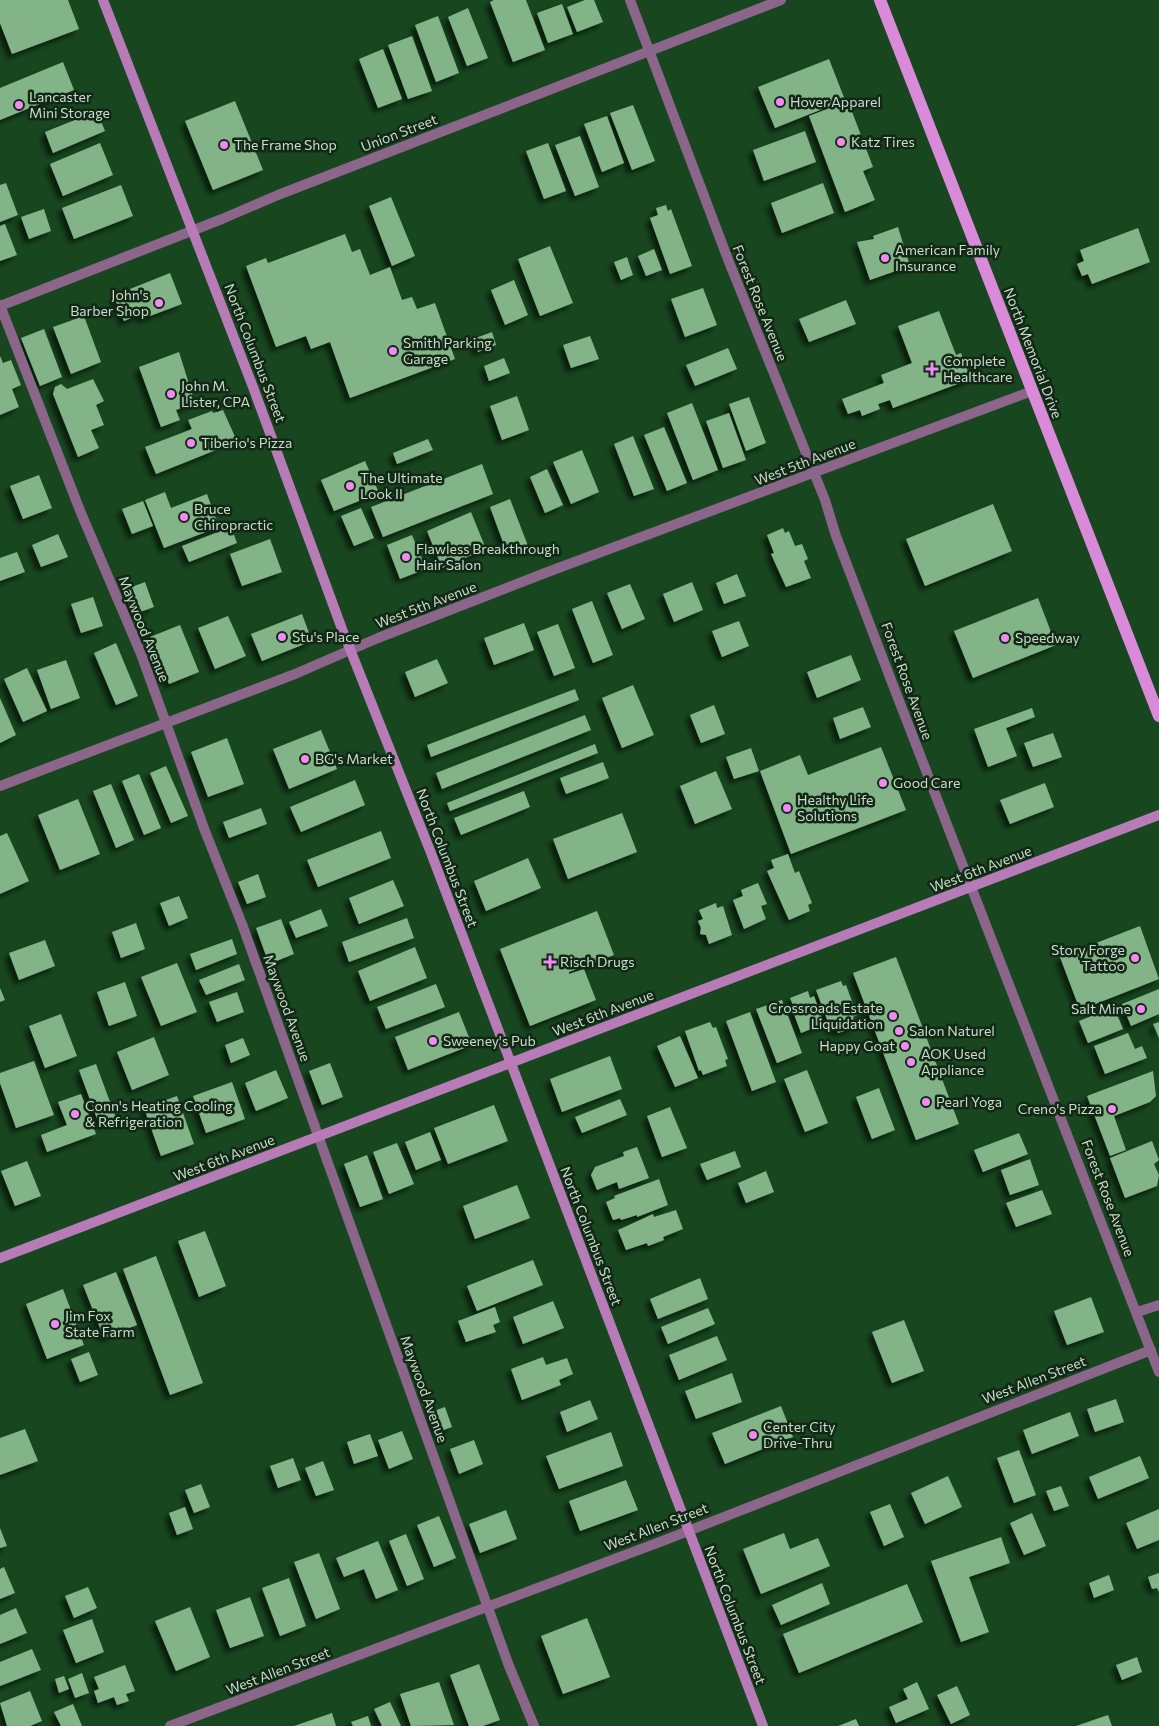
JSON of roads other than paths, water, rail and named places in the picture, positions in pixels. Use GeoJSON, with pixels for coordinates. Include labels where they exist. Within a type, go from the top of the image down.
{"type":"FeatureCollection","features":[{"type":"Feature","properties":{"kind":"main road","name":"North Columbus Street"},"geometry":{"type":"LineString","coordinates":[[102,0],[193,231],[351,651],[431,853],[763,1726]]}},
{"type":"Feature","properties":{"kind":"main road","name":"North Memorial Drive"},"geometry":{"type":"LineString","coordinates":[[880,0],[1159,716]]}},
{"type":"Feature","properties":{"kind":"main road","name":"West 6th Avenue"},"geometry":{"type":"LineString","coordinates":[[0,1258],[1159,815]]}},
{"type":"Feature","properties":{"kind":"street","name":"Forest Rose Avenue"},"geometry":{"type":"LineString","coordinates":[[630,0],[725,253],[814,474],[836,536],[1159,1372]]}},
{"type":"Feature","properties":{"kind":"street","name":"Union Street"},"geometry":{"type":"LineString","coordinates":[[0,305],[193,231],[287,191],[781,0]]}},
{"type":"Feature","properties":{"kind":"street","name":"Maywood Avenue"},"geometry":{"type":"LineString","coordinates":[[0,305],[81,513],[141,654],[318,1136],[509,1666],[534,1726]]}},
{"type":"Feature","properties":{"kind":"street","name":"West 5th Avenue"},"geometry":{"type":"LineString","coordinates":[[0,786],[295,674],[545,573],[1032,391]]}},
{"type":"Feature","properties":{"kind":"street"},"geometry":{"type":"LineString","coordinates":[[1137,1312],[1159,1304]]}},
{"type":"Feature","properties":{"kind":"street","name":"West Allen Street"},"geometry":{"type":"LineString","coordinates":[[170,1726],[488,1607],[1151,1350]]}},
{"type":"Feature","properties":{"kind":"place","name":"Hover Apparel"},"geometry":{"type":"Point","coordinates":[780,102]}},
{"type":"Feature","properties":{"kind":"place","name":"Lancaster Mini Storage"},"geometry":{"type":"Point","coordinates":[19,105]}},
{"type":"Feature","properties":{"kind":"place","name":"Katz Tires"},"geometry":{"type":"Point","coordinates":[841,142]}},
{"type":"Feature","properties":{"kind":"place","name":"The Frame Shop"},"geometry":{"type":"Point","coordinates":[224,145]}},
{"type":"Feature","properties":{"kind":"place","name":"American Family Insurance"},"geometry":{"type":"Point","coordinates":[885,258]}},
{"type":"Feature","properties":{"kind":"place","name":"John's Barber Shop"},"geometry":{"type":"Point","coordinates":[159,303]}},
{"type":"Feature","properties":{"kind":"place","name":"Smith Parking Garage"},"geometry":{"type":"Point","coordinates":[393,351]}},
{"type":"Feature","properties":{"kind":"place","name":"Complete Healthcare"},"geometry":{"type":"Point","coordinates":[932,369]}},
{"type":"Feature","properties":{"kind":"place","name":"John M. Lister, CPA"},"geometry":{"type":"Point","coordinates":[171,394]}},
{"type":"Feature","properties":{"kind":"place","name":"Tiberio's Pizza"},"geometry":{"type":"Point","coordinates":[191,443]}},
{"type":"Feature","properties":{"kind":"place","name":"The Ultimate Look II"},"geometry":{"type":"Point","coordinates":[350,486]}},
{"type":"Feature","properties":{"kind":"place","name":"Bruce Chiropractic"},"geometry":{"type":"Point","coordinates":[184,517]}},
{"type":"Feature","properties":{"kind":"place","name":"Flawless Breakthrough Hair Salon"},"geometry":{"type":"Point","coordinates":[406,557]}},
{"type":"Feature","properties":{"kind":"place","name":"Stu's Place"},"geometry":{"type":"Point","coordinates":[282,637]}},
{"type":"Feature","properties":{"kind":"place","name":"Speedway"},"geometry":{"type":"Point","coordinates":[1005,638]}},
{"type":"Feature","properties":{"kind":"place","name":"BG's Market"},"geometry":{"type":"Point","coordinates":[305,759]}},
{"type":"Feature","properties":{"kind":"place","name":"Good Care"},"geometry":{"type":"Point","coordinates":[883,783]}},
{"type":"Feature","properties":{"kind":"place","name":"Healthy Life Solutions"},"geometry":{"type":"Point","coordinates":[787,808]}},
{"type":"Feature","properties":{"kind":"place","name":"Story Forge Tattoo"},"geometry":{"type":"Point","coordinates":[1135,958]}},
{"type":"Feature","properties":{"kind":"place","name":"Risch Drugs"},"geometry":{"type":"Point","coordinates":[550,962]}},
{"type":"Feature","properties":{"kind":"place","name":"Salt Mine"},"geometry":{"type":"Point","coordinates":[1141,1009]}},
{"type":"Feature","properties":{"kind":"place","name":"Crossroads Estate Liquidation"},"geometry":{"type":"Point","coordinates":[893,1016]}},
{"type":"Feature","properties":{"kind":"place","name":"Salon Naturel"},"geometry":{"type":"Point","coordinates":[899,1031]}},
{"type":"Feature","properties":{"kind":"place","name":"Sweeney's Pub"},"geometry":{"type":"Point","coordinates":[433,1041]}},
{"type":"Feature","properties":{"kind":"place","name":"Happy Goat"},"geometry":{"type":"Point","coordinates":[905,1046]}},
{"type":"Feature","properties":{"kind":"place","name":"AOK Used Appliance"},"geometry":{"type":"Point","coordinates":[911,1062]}},
{"type":"Feature","properties":{"kind":"place","name":"Pearl Yoga"},"geometry":{"type":"Point","coordinates":[926,1102]}},
{"type":"Feature","properties":{"kind":"place","name":"Creno's Pizza"},"geometry":{"type":"Point","coordinates":[1112,1109]}},
{"type":"Feature","properties":{"kind":"place","name":"Conn's Heating Cooling & Refrigeration"},"geometry":{"type":"Point","coordinates":[75,1114]}},
{"type":"Feature","properties":{"kind":"place","name":"Jim Fox State Farm"},"geometry":{"type":"Point","coordinates":[55,1324]}},
{"type":"Feature","properties":{"kind":"place","name":"Center City Drive-Thru"},"geometry":{"type":"Point","coordinates":[753,1435]}}]}
